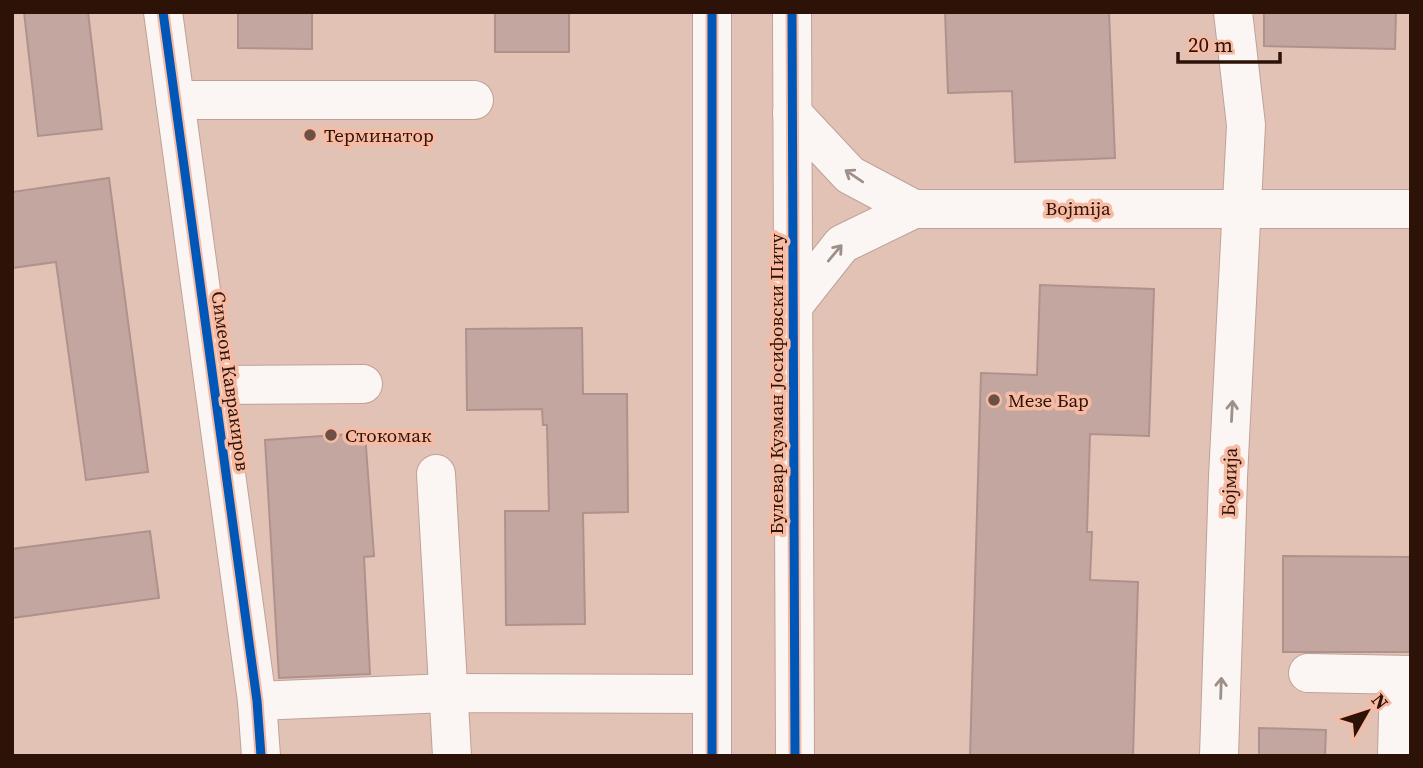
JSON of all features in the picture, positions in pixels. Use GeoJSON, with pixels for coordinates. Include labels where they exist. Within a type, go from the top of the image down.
{"type":"FeatureCollection","features":[{"type":"Feature","properties":{"kind":"street","name":"Симеон Кавракиров"},"geometry":{"type":"LineString","coordinates":[[163,12],[257,701],[261,756]]}},
{"type":"Feature","properties":{"kind":"street"},"geometry":{"type":"LineString","coordinates":[[712,12],[712,756]]}},
{"type":"Feature","properties":{"kind":"street","name":"Булевар Кузман Јосифовски Питу"},"geometry":{"type":"LineString","coordinates":[[792,12],[795,756]]}},
{"type":"Feature","properties":{"kind":"street","name":"Бојмија"},"geometry":{"type":"LineString","coordinates":[[1219,756],[1228,477],[1246,125],[1233,12]]}},
{"type":"Feature","properties":{"kind":"street"},"geometry":{"type":"LineString","coordinates":[[175,100],[474,100]]}},
{"type":"Feature","properties":{"kind":"street"},"geometry":{"type":"LineString","coordinates":[[792,113],[850,176],[914,209]]}},
{"type":"Feature","properties":{"kind":"street"},"geometry":{"type":"LineString","coordinates":[[1242,208],[1411,209]]}},
{"type":"Feature","properties":{"kind":"street","name":"Bojmija"},"geometry":{"type":"LineString","coordinates":[[914,209],[1242,208]]}},
{"type":"Feature","properties":{"kind":"street"},"geometry":{"type":"LineString","coordinates":[[793,306],[842,244],[914,209]]}},
{"type":"Feature","properties":{"kind":"street"},"geometry":{"type":"LineString","coordinates":[[214,386],[363,384]]}},
{"type":"Feature","properties":{"kind":"street"},"geometry":{"type":"LineString","coordinates":[[436,474],[452,756]]}},
{"type":"Feature","properties":{"kind":"street"},"geometry":{"type":"LineString","coordinates":[[1308,673],[1405,675],[1397,756]]}},
{"type":"Feature","properties":{"kind":"street"},"geometry":{"type":"LineString","coordinates":[[257,701],[447,693],[711,694]]}},
{"type":"Feature","properties":{"kind":"building"},"geometry":{"type":"Polygon","coordinates":[[[24,12],[88,12],[102,129],[38,136],[24,12]]]}},
{"type":"Feature","properties":{"kind":"building"},"geometry":{"type":"Polygon","coordinates":[[[238,12],[312,12],[312,49],[238,48],[238,12]]]}},
{"type":"Feature","properties":{"kind":"building"},"geometry":{"type":"Polygon","coordinates":[[[495,12],[569,12],[569,52],[495,52],[495,12]]]}},
{"type":"Feature","properties":{"kind":"building"},"geometry":{"type":"Polygon","coordinates":[[[945,12],[1109,12],[1115,158],[1015,162],[1012,91],[948,93],[945,12]]]}},
{"type":"Feature","properties":{"kind":"building"},"geometry":{"type":"Polygon","coordinates":[[[1264,12],[1396,12],[1395,49],[1264,46],[1264,12]]]}},
{"type":"Feature","properties":{"kind":"building"},"geometry":{"type":"Polygon","coordinates":[[[109,178],[148,472],[86,480],[56,262],[12,268],[12,192],[109,178]]]}},
{"type":"Feature","properties":{"kind":"building"},"geometry":{"type":"Polygon","coordinates":[[[1040,285],[1154,289],[1149,436],[1090,434],[1087,532],[1092,532],[1090,580],[1138,582],[1133,756],[970,756],[981,373],[1037,375],[1040,285]]]}},
{"type":"Feature","properties":{"kind":"building"},"geometry":{"type":"Polygon","coordinates":[[[582,328],[583,394],[627,394],[628,512],[583,513],[585,624],[506,625],[505,511],[549,511],[547,425],[543,425],[542,409],[467,410],[466,329],[582,328]]]}},
{"type":"Feature","properties":{"kind":"building"},"geometry":{"type":"Polygon","coordinates":[[[365,433],[374,556],[364,557],[370,674],[279,678],[265,440],[365,433]]]}},
{"type":"Feature","properties":{"kind":"building"},"geometry":{"type":"Polygon","coordinates":[[[150,531],[159,598],[12,618],[12,549],[150,531]]]}},
{"type":"Feature","properties":{"kind":"building"},"geometry":{"type":"Polygon","coordinates":[[[1283,556],[1411,557],[1411,652],[1283,652],[1283,556]]]}},
{"type":"Feature","properties":{"kind":"building"},"geometry":{"type":"Polygon","coordinates":[[[1259,728],[1326,730],[1325,756],[1259,756],[1259,728]]]}},
{"type":"Feature","properties":{"kind":"cycle path"},"geometry":{"type":"LineString","coordinates":[[163,12],[257,701],[261,756]]}},
{"type":"Feature","properties":{"kind":"cycle path"},"geometry":{"type":"LineString","coordinates":[[712,12],[712,756]]}},
{"type":"Feature","properties":{"kind":"cycle path"},"geometry":{"type":"LineString","coordinates":[[792,12],[795,756]]}},
{"type":"Feature","properties":{"kind":"place","name":"Терминатор"},"geometry":{"type":"Point","coordinates":[310,135]}},
{"type":"Feature","properties":{"kind":"place","name":"Мезе Бар"},"geometry":{"type":"Point","coordinates":[994,400]}},
{"type":"Feature","properties":{"kind":"place","name":"Стокомак"},"geometry":{"type":"Point","coordinates":[331,435]}}]}
